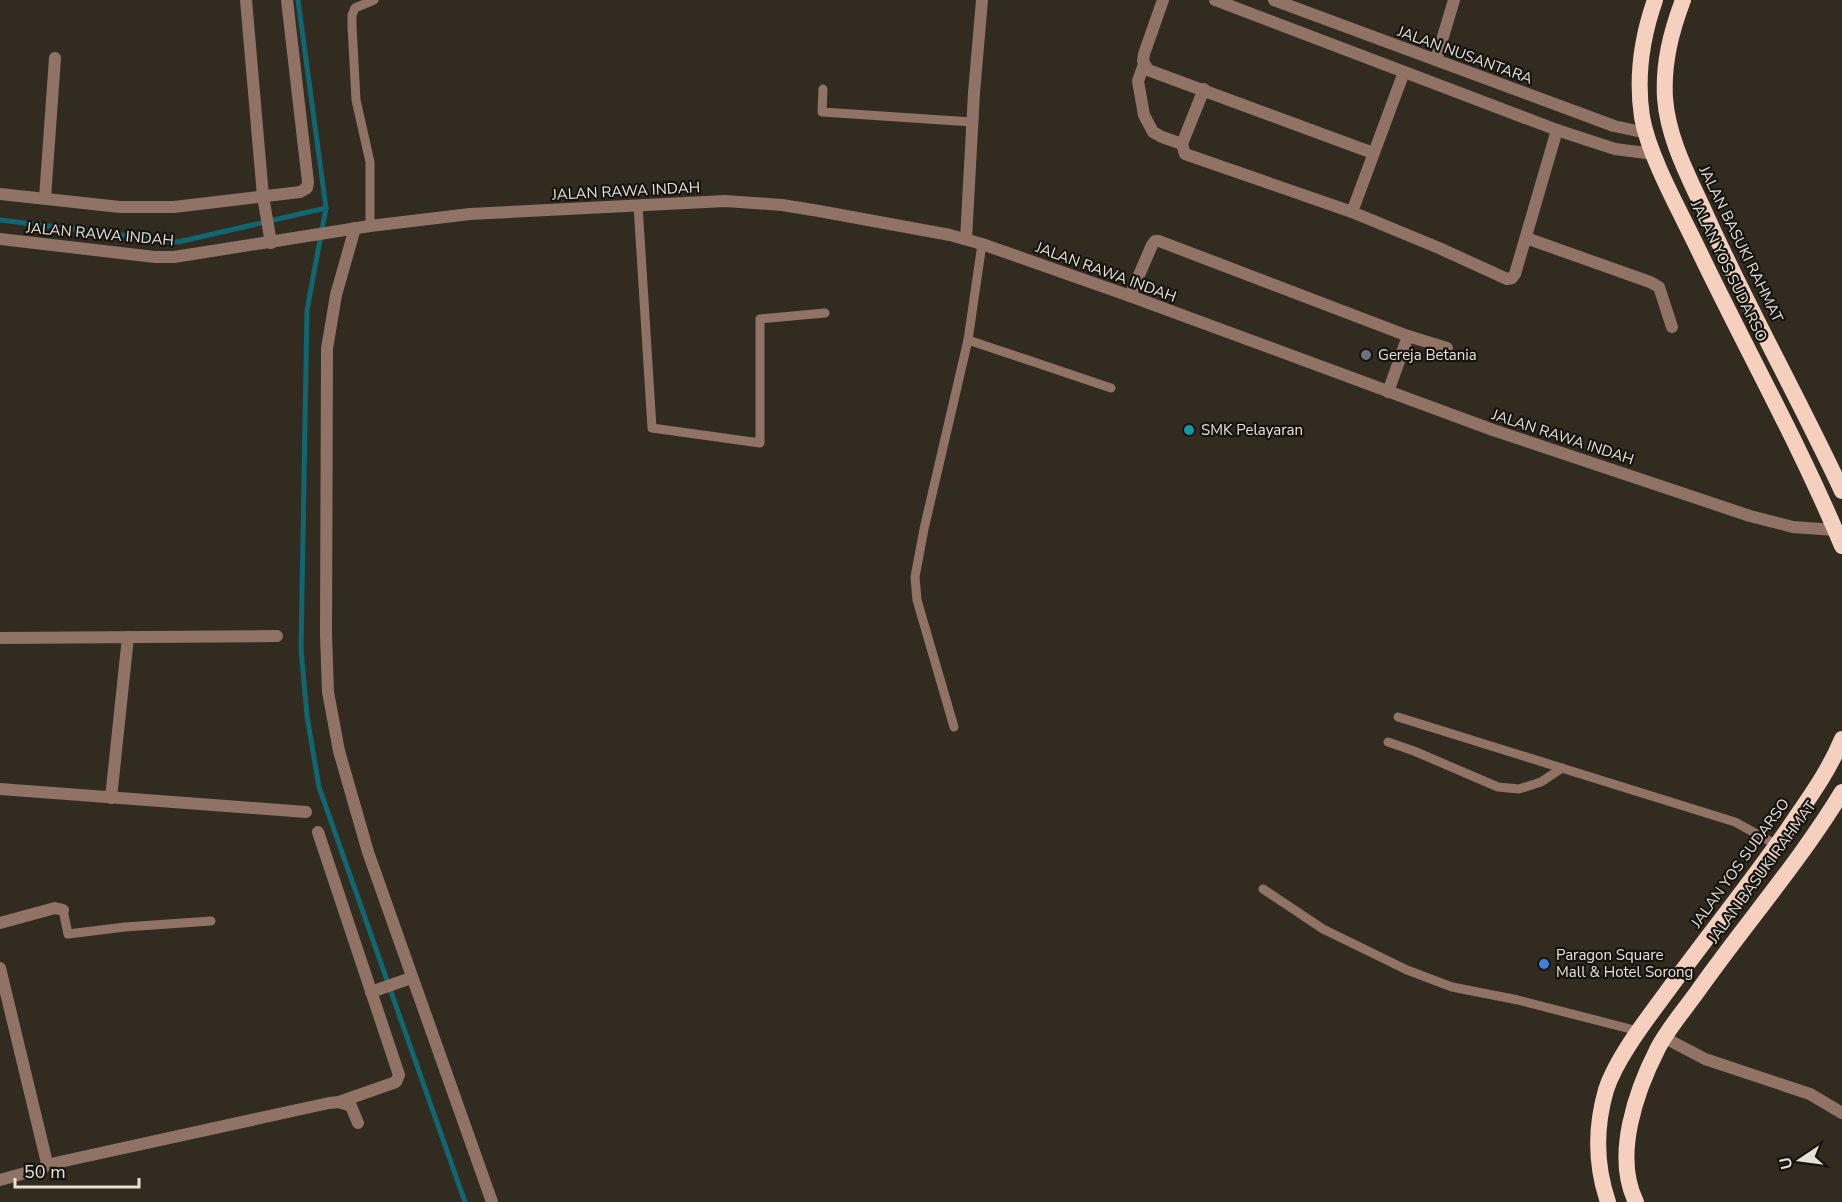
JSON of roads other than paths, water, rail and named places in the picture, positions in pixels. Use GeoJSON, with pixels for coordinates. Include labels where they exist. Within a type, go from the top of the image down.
{"type":"FeatureCollection","features":[{"type":"Feature","properties":{"kind":"highway","name":"JALAN YOS SUDARSO"},"geometry":{"type":"LineString","coordinates":[[1655,0],[1646,27],[1641,61],[1640,100],[1654,154],[1842,546]]}},
{"type":"Feature","properties":{"kind":"highway","name":"JALAN BASUKI RAHMAT"},"geometry":{"type":"LineString","coordinates":[[1683,0],[1671,33],[1665,80],[1665,99],[1678,154],[1720,246],[1842,491]]}},
{"type":"Feature","properties":{"kind":"highway","name":"JALAN YOS SUDARSO"},"geometry":{"type":"LineString","coordinates":[[1608,1202],[1602,1185],[1597,1135],[1607,1088],[1638,1031],[1777,845],[1823,779],[1842,739]]}},
{"type":"Feature","properties":{"kind":"highway","name":"JALAN BASUKI RAHMAT"},"geometry":{"type":"LineString","coordinates":[[1636,1202],[1628,1170],[1627,1139],[1640,1089],[1659,1047],[1725,953],[1826,818],[1842,792]]}},
{"type":"Feature","properties":{"kind":"street"},"geometry":{"type":"LineString","coordinates":[[246,0],[264,201],[270,238]]}},
{"type":"Feature","properties":{"kind":"street"},"geometry":{"type":"LineString","coordinates":[[0,194],[120,207],[174,207],[264,201],[300,192],[307,188],[287,0]]}},
{"type":"Feature","properties":{"kind":"street"},"geometry":{"type":"LineString","coordinates":[[966,239],[972,122],[982,0]]}},
{"type":"Feature","properties":{"kind":"street"},"geometry":{"type":"LineString","coordinates":[[1163,0],[1144,54],[1144,64],[1138,81],[1144,115],[1153,132],[1182,144]]}},
{"type":"Feature","properties":{"kind":"street"},"geometry":{"type":"LineString","coordinates":[[1215,0],[1557,130],[1615,149],[1654,154]]}},
{"type":"Feature","properties":{"kind":"street","name":"JALAN NUSANTARA"},"geometry":{"type":"LineString","coordinates":[[1274,0],[1614,126],[1647,133]]}},
{"type":"Feature","properties":{"kind":"street"},"geometry":{"type":"LineString","coordinates":[[1436,60],[1454,0]]}},
{"type":"Feature","properties":{"kind":"street"},"geometry":{"type":"LineString","coordinates":[[45,198],[55,58]]}},
{"type":"Feature","properties":{"kind":"street"},"geometry":{"type":"LineString","coordinates":[[1144,64],[1149,70],[1373,153]]}},
{"type":"Feature","properties":{"kind":"street"},"geometry":{"type":"LineString","coordinates":[[1352,212],[1404,72]]}},
{"type":"Feature","properties":{"kind":"street"},"geometry":{"type":"LineString","coordinates":[[1204,89],[1182,144],[1185,154],[1352,212],[1507,279],[1512,278],[1515,274],[1557,130]]}},
{"type":"Feature","properties":{"kind":"street","name":"JALAN RAWA INDAH"},"geometry":{"type":"LineString","coordinates":[[0,239],[155,257],[187,255],[270,238],[304,237],[355,228],[470,214],[725,201],[782,205],[966,239],[1130,296],[1493,430],[1750,516],[1793,527],[1835,530]]}},
{"type":"Feature","properties":{"kind":"street"},"geometry":{"type":"LineString","coordinates":[[355,228],[336,295],[327,349],[326,635],[328,692],[339,751],[360,824],[411,978],[492,1202]]}},
{"type":"Feature","properties":{"kind":"street"},"geometry":{"type":"LineString","coordinates":[[1526,237],[1659,287],[1672,327]]}},
{"type":"Feature","properties":{"kind":"street"},"geometry":{"type":"LineString","coordinates":[[1130,296],[1152,245],[1159,241],[1408,336],[1447,348]]}},
{"type":"Feature","properties":{"kind":"street"},"geometry":{"type":"LineString","coordinates":[[1389,392],[1408,336]]}},
{"type":"Feature","properties":{"kind":"street"},"geometry":{"type":"LineString","coordinates":[[0,638],[277,636]]}},
{"type":"Feature","properties":{"kind":"street"},"geometry":{"type":"LineString","coordinates":[[111,798],[128,637]]}},
{"type":"Feature","properties":{"kind":"street"},"geometry":{"type":"LineString","coordinates":[[0,789],[306,812]]}},
{"type":"Feature","properties":{"kind":"street"},"geometry":{"type":"LineString","coordinates":[[0,1180],[46,1166],[339,1102],[396,1082],[399,1075],[318,832]]}},
{"type":"Feature","properties":{"kind":"street"},"geometry":{"type":"LineString","coordinates":[[0,923],[55,908],[63,910]]}},
{"type":"Feature","properties":{"kind":"street"},"geometry":{"type":"LineString","coordinates":[[0,968],[39,1124],[46,1166]]}},
{"type":"Feature","properties":{"kind":"street"},"geometry":{"type":"LineString","coordinates":[[371,992],[411,978]]}},
{"type":"Feature","properties":{"kind":"street"},"geometry":{"type":"LineString","coordinates":[[1665,1038],[1705,1059],[1810,1094],[1842,1113]]}},
{"type":"Feature","properties":{"kind":"street"},"geometry":{"type":"LineString","coordinates":[[339,1102],[351,1106],[358,1123]]}},
{"type":"Feature","properties":{"kind":"lane"},"geometry":{"type":"LineString","coordinates":[[370,226],[370,162],[356,100],[352,15],[355,8],[374,0]]}},
{"type":"Feature","properties":{"kind":"lane"},"geometry":{"type":"LineString","coordinates":[[823,89],[822,112],[972,122]]}},
{"type":"Feature","properties":{"kind":"lane"},"geometry":{"type":"LineString","coordinates":[[638,205],[652,428],[760,443],[760,319],[825,313]]}},
{"type":"Feature","properties":{"kind":"lane"},"geometry":{"type":"LineString","coordinates":[[954,727],[917,600],[915,577],[924,528],[968,340],[981,244]]}},
{"type":"Feature","properties":{"kind":"lane"},"geometry":{"type":"LineString","coordinates":[[968,340],[1111,388]]}},
{"type":"Feature","properties":{"kind":"lane"},"geometry":{"type":"LineString","coordinates":[[1398,717],[1735,822],[1777,845]]}},
{"type":"Feature","properties":{"kind":"lane"},"geometry":{"type":"LineString","coordinates":[[1388,742],[1498,787],[1519,789],[1541,782],[1562,768]]}},
{"type":"Feature","properties":{"kind":"lane"},"geometry":{"type":"LineString","coordinates":[[1263,889],[1323,929],[1407,970],[1452,987],[1518,1000],[1638,1031]]}},
{"type":"Feature","properties":{"kind":"lane"},"geometry":{"type":"LineString","coordinates":[[63,910],[68,934],[125,927],[211,921]]}},
{"type":"Feature","properties":{"kind":"waterway"},"geometry":{"type":"LineString","coordinates":[[298,0],[326,208],[307,310],[301,649],[307,716],[319,787],[465,1202]]}},
{"type":"Feature","properties":{"kind":"waterway"},"geometry":{"type":"LineString","coordinates":[[0,220],[178,242],[326,208]]}},
{"type":"Feature","properties":{"kind":"place","name":"Gereja Betania"},"geometry":{"type":"Point","coordinates":[1366,355]}},
{"type":"Feature","properties":{"kind":"place","name":"SMK Pelayaran"},"geometry":{"type":"Point","coordinates":[1189,430]}},
{"type":"Feature","properties":{"kind":"place","name":"Paragon Square Mall & Hotel Sorong"},"geometry":{"type":"Point","coordinates":[1544,964]}}]}
